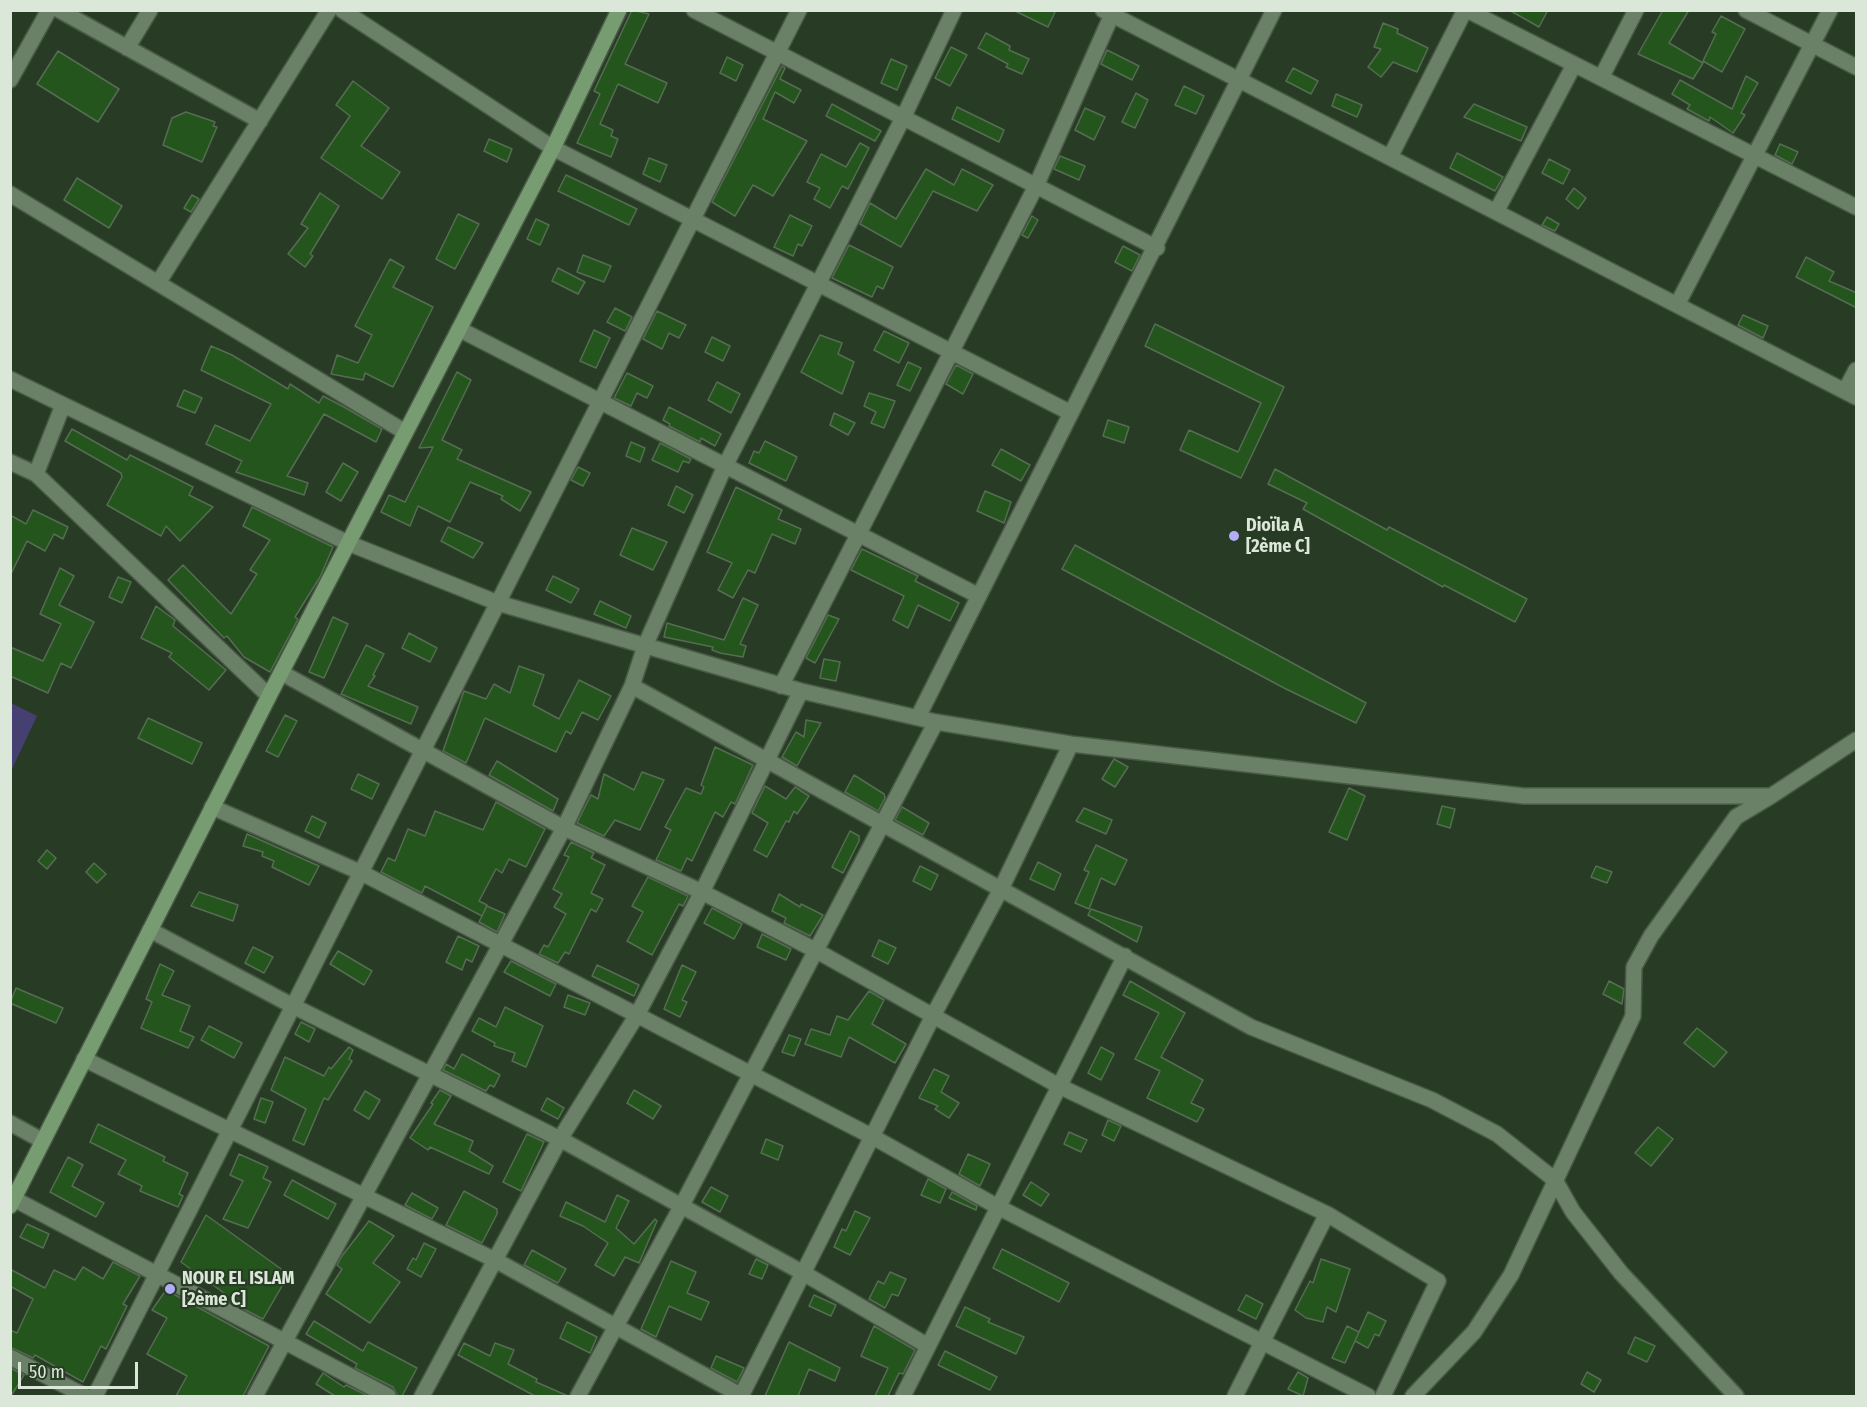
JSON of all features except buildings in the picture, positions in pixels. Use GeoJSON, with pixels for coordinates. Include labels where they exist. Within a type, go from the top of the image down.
{"type":"FeatureCollection","features":[{"type":"Feature","properties":{"kind":"main road"},"geometry":{"type":"LineString","coordinates":[[12,1202],[269,696],[554,148],[619,10]]}},
{"type":"Feature","properties":{"kind":"street"},"geometry":{"type":"LineString","coordinates":[[10,80],[49,10]]}},
{"type":"Feature","properties":{"kind":"street"},"geometry":{"type":"LineString","coordinates":[[59,10],[260,121]]}},
{"type":"Feature","properties":{"kind":"street"},"geometry":{"type":"LineString","coordinates":[[127,48],[150,10]]}},
{"type":"Feature","properties":{"kind":"street"},"geometry":{"type":"LineString","coordinates":[[158,283],[329,10]]}},
{"type":"Feature","properties":{"kind":"street"},"geometry":{"type":"LineString","coordinates":[[342,10],[554,148],[1071,413]]}},
{"type":"Feature","properties":{"kind":"street"},"geometry":{"type":"LineString","coordinates":[[694,10],[1157,248]]}},
{"type":"Feature","properties":{"kind":"street"},"geometry":{"type":"LineString","coordinates":[[95,1396],[362,873],[422,748],[799,10]]}},
{"type":"Feature","properties":{"kind":"street"},"geometry":{"type":"LineString","coordinates":[[255,1396],[362,1195],[564,828],[632,686],[645,646],[725,466],[903,118],[954,10]]}},
{"type":"Feature","properties":{"kind":"street"},"geometry":{"type":"LineString","coordinates":[[918,717],[1157,248],[1238,79],[1274,10]]}},
{"type":"Feature","properties":{"kind":"street"},"geometry":{"type":"LineString","coordinates":[[1390,157],[1466,10],[1857,207]]}},
{"type":"Feature","properties":{"kind":"street"},"geometry":{"type":"LineString","coordinates":[[1601,78],[1636,10]]}},
{"type":"Feature","properties":{"kind":"street"},"geometry":{"type":"LineString","coordinates":[[1746,10],[1857,67]]}},
{"type":"Feature","properties":{"kind":"street"},"geometry":{"type":"LineString","coordinates":[[1677,305],[1830,10]]}},
{"type":"Feature","properties":{"kind":"street"},"geometry":{"type":"LineString","coordinates":[[781,686],[1036,186],[1110,12],[1851,394],[1857,370]]}},
{"type":"Feature","properties":{"kind":"street"},"geometry":{"type":"LineString","coordinates":[[1496,212],[1574,65]]}},
{"type":"Feature","properties":{"kind":"street"},"geometry":{"type":"LineString","coordinates":[[12,199],[158,283],[405,432]]}},
{"type":"Feature","properties":{"kind":"street"},"geometry":{"type":"LineString","coordinates":[[459,329],[979,596]]}},
{"type":"Feature","properties":{"kind":"street"},"geometry":{"type":"LineString","coordinates":[[10,379],[348,543],[498,603],[801,691],[936,722],[1071,744],[1524,796],[1771,796]]}},
{"type":"Feature","properties":{"kind":"street"},"geometry":{"type":"LineString","coordinates":[[36,474],[63,405]]}},
{"type":"Feature","properties":{"kind":"street"},"geometry":{"type":"LineString","coordinates":[[10,462],[36,474],[269,696]]}},
{"type":"Feature","properties":{"kind":"street"},"geometry":{"type":"LineString","coordinates":[[282,673],[564,828],[702,892],[815,950],[934,1014],[1059,1086],[1328,1214],[1438,1281],[1383,1396]]}},
{"type":"Feature","properties":{"kind":"street"},"geometry":{"type":"LineString","coordinates":[[632,686],[884,823],[1000,891],[1125,956],[1251,1027],[1432,1100],[1488,1129],[1555,1180],[1573,1212],[1621,1273],[1736,1396]]}},
{"type":"Feature","properties":{"kind":"street"},"geometry":{"type":"LineString","coordinates":[[422,1396],[560,1139],[637,1015],[702,892],[801,691]]}},
{"type":"Feature","properties":{"kind":"street"},"geometry":{"type":"LineString","coordinates":[[578,1396],[681,1207],[936,722]]}},
{"type":"Feature","properties":{"kind":"street"},"geometry":{"type":"LineString","coordinates":[[1413,1396],[1474,1332],[1511,1275],[1633,1016],[1634,967],[1651,936],[1736,817],[1857,740]]}},
{"type":"Feature","properties":{"kind":"street"},"geometry":{"type":"LineString","coordinates":[[84,1059],[495,1260],[742,1396],[934,1014],[1000,891],[1071,744]]}},
{"type":"Feature","properties":{"kind":"street"},"geometry":{"type":"LineString","coordinates":[[212,807],[362,873],[502,944],[873,1137],[998,1207],[1368,1396]]}},
{"type":"Feature","properties":{"kind":"street"},"geometry":{"type":"LineString","coordinates":[[150,930],[293,1006],[560,1139],[805,1274],[928,1346]]}},
{"type":"Feature","properties":{"kind":"street"},"geometry":{"type":"LineString","coordinates":[[903,1396],[1125,956]]}},
{"type":"Feature","properties":{"kind":"street"},"geometry":{"type":"LineString","coordinates":[[10,1123],[43,1141]]}},
{"type":"Feature","properties":{"kind":"street"},"geometry":{"type":"LineString","coordinates":[[12,1202],[158,1274],[388,1396]]}},
{"type":"Feature","properties":{"kind":"street"},"geometry":{"type":"LineString","coordinates":[[1235,1396],[1328,1214]]}},
{"type":"Feature","properties":{"kind":"street"},"geometry":{"type":"LineString","coordinates":[[10,1357],[85,1396]]}},
{"type":"Feature","properties":{"kind":"shaded area"},"geometry":{"type":"Polygon","coordinates":[[[11,703],[37,716],[11,771],[11,703]]]}},
{"type":"Feature","properties":{"kind":"place","name":"Dioïla A [2ème C]"},"geometry":{"type":"Point","coordinates":[1234,536]}},
{"type":"Feature","properties":{"kind":"place","name":"NOUR EL ISLAM [2ème C]"},"geometry":{"type":"Point","coordinates":[170,1289]}}]}
